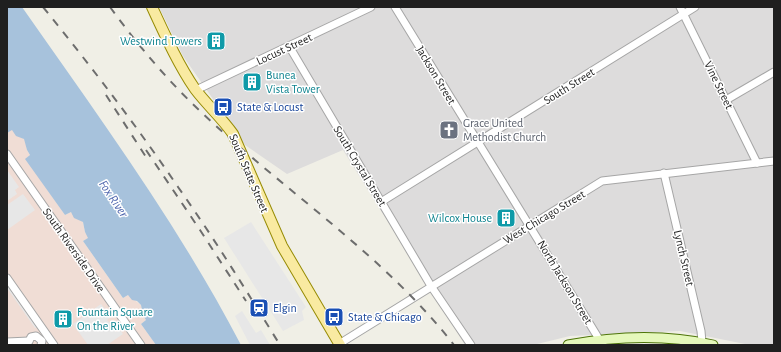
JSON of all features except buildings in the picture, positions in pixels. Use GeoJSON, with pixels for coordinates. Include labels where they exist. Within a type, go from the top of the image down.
{"type":"FeatureCollection","features":[{"type":"Feature","properties":{"kind":"main road","name":"South State Street"},"geometry":{"type":"LineString","coordinates":[[152,7],[172,49],[196,90],[225,121],[233,134],[282,246],[339,345]]}},
{"type":"Feature","properties":{"kind":"main road"},"geometry":{"type":"LineString","coordinates":[[568,345],[599,339],[643,337],[684,339],[700,344],[713,345]]}},
{"type":"Feature","properties":{"kind":"street","name":"Locust Street"},"geometry":{"type":"LineString","coordinates":[[196,90],[371,7]]}},
{"type":"Feature","properties":{"kind":"street","name":"Jackson Street"},"geometry":{"type":"LineString","coordinates":[[395,7],[477,142],[530,225]]}},
{"type":"Feature","properties":{"kind":"street","name":"Vine Street"},"geometry":{"type":"LineString","coordinates":[[680,7],[757,163]]}},
{"type":"Feature","properties":{"kind":"street","name":"South Street"},"geometry":{"type":"LineString","coordinates":[[381,202],[695,7]]}},
{"type":"Feature","properties":{"kind":"street","name":"South Crystal Street"},"geometry":{"type":"LineString","coordinates":[[289,46],[431,286],[472,345]]}},
{"type":"Feature","properties":{"kind":"street"},"geometry":{"type":"LineString","coordinates":[[726,100],[774,72]]}},
{"type":"Feature","properties":{"kind":"street","name":"South Riverside Drive"},"geometry":{"type":"LineString","coordinates":[[7,154],[141,345]]}},
{"type":"Feature","properties":{"kind":"street","name":"West Chicago Street"},"geometry":{"type":"LineString","coordinates":[[339,345],[431,286],[602,182],[664,173],[774,161]]}},
{"type":"Feature","properties":{"kind":"street","name":"Lynch Street"},"geometry":{"type":"LineString","coordinates":[[664,173],[701,331],[700,344]]}},
{"type":"Feature","properties":{"kind":"street","name":"North Jackson Street"},"geometry":{"type":"LineString","coordinates":[[530,225],[599,339]]}},
{"type":"Feature","properties":{"kind":"street"},"geometry":{"type":"LineString","coordinates":[[7,278],[43,341]]}},
{"type":"Feature","properties":{"kind":"street"},"geometry":{"type":"LineString","coordinates":[[7,342],[30,343],[31,337],[35,336],[54,345]]}},
{"type":"Feature","properties":{"kind":"shaded area"},"geometry":{"type":"Polygon","coordinates":[[[159,7],[774,7],[774,345],[750,345],[680,331],[570,336],[533,345],[465,345],[343,150],[287,174],[245,145],[183,56],[159,7]]]}},
{"type":"Feature","properties":{"kind":"shaded area"},"geometry":{"type":"Polygon","coordinates":[[[12,129],[16,135],[22,137],[26,141],[27,150],[30,155],[26,159],[65,215],[71,212],[83,222],[85,232],[89,238],[83,241],[123,298],[128,295],[141,305],[146,320],[141,324],[156,345],[7,345],[7,133],[12,129]]]}},
{"type":"Feature","properties":{"kind":"shaded area"},"geometry":{"type":"Polygon","coordinates":[[[7,170],[19,187],[15,190],[17,194],[7,201],[7,170]]]}},
{"type":"Feature","properties":{"kind":"shaded area"},"geometry":{"type":"Polygon","coordinates":[[[23,194],[35,210],[7,230],[7,205],[23,194]]]}},
{"type":"Feature","properties":{"kind":"shaded area"},"geometry":{"type":"Polygon","coordinates":[[[251,222],[306,307],[302,311],[304,320],[283,331],[224,238],[251,222]]]}},
{"type":"Feature","properties":{"kind":"shaded area"},"geometry":{"type":"Polygon","coordinates":[[[7,285],[37,327],[35,328],[7,288],[7,285]]]}},
{"type":"Feature","properties":{"kind":"shaded area"},"geometry":{"type":"Polygon","coordinates":[[[101,304],[111,317],[107,320],[116,332],[120,330],[123,334],[107,345],[88,345],[73,324],[101,304]]]}},
{"type":"Feature","properties":{"kind":"shaded area"},"geometry":{"type":"Polygon","coordinates":[[[242,311],[256,333],[261,330],[270,345],[250,345],[235,316],[242,311]]]}},
{"type":"Feature","properties":{"kind":"water","name":"Fox River"},"geometry":{"type":"Polygon","coordinates":[[[7,7],[22,7],[109,131],[191,257],[241,345],[156,345],[141,324],[146,320],[143,315],[141,305],[137,301],[132,300],[128,295],[123,298],[83,241],[88,238],[83,222],[74,218],[71,212],[65,215],[25,159],[30,155],[24,139],[16,136],[12,130],[7,133],[7,7]]]}},
{"type":"Feature","properties":{"kind":"railway"},"geometry":{"type":"LineString","coordinates":[[43,7],[146,141],[217,245],[280,345]]}},
{"type":"Feature","properties":{"kind":"railway"},"geometry":{"type":"LineString","coordinates":[[110,7],[131,35],[188,100],[233,141],[365,252],[426,312],[454,345]]}},
{"type":"Feature","properties":{"kind":"railway"},"geometry":{"type":"LineString","coordinates":[[106,95],[146,157]]}},
{"type":"Feature","properties":{"kind":"railway"},"geometry":{"type":"LineString","coordinates":[[146,150],[246,301]]}},
{"type":"Feature","properties":{"kind":"place","name":"Westwind Towers"},"geometry":{"type":"Point","coordinates":[216,41]}},
{"type":"Feature","properties":{"kind":"place","name":"Bunea Vista Tower"},"geometry":{"type":"Point","coordinates":[252,82]}},
{"type":"Feature","properties":{"kind":"place","name":"State & Locust"},"geometry":{"type":"Point","coordinates":[223,107]}},
{"type":"Feature","properties":{"kind":"place","name":"Grace United Methodist Church"},"geometry":{"type":"Point","coordinates":[449,130]}},
{"type":"Feature","properties":{"kind":"place","name":"Wilcox House"},"geometry":{"type":"Point","coordinates":[506,218]}},
{"type":"Feature","properties":{"kind":"place","name":"Elgin"},"geometry":{"type":"Point","coordinates":[259,308]}},
{"type":"Feature","properties":{"kind":"place","name":"State & Chicago"},"geometry":{"type":"Point","coordinates":[334,317]}},
{"type":"Feature","properties":{"kind":"place","name":"Fountain Square On the River"},"geometry":{"type":"Point","coordinates":[63,319]}}]}
